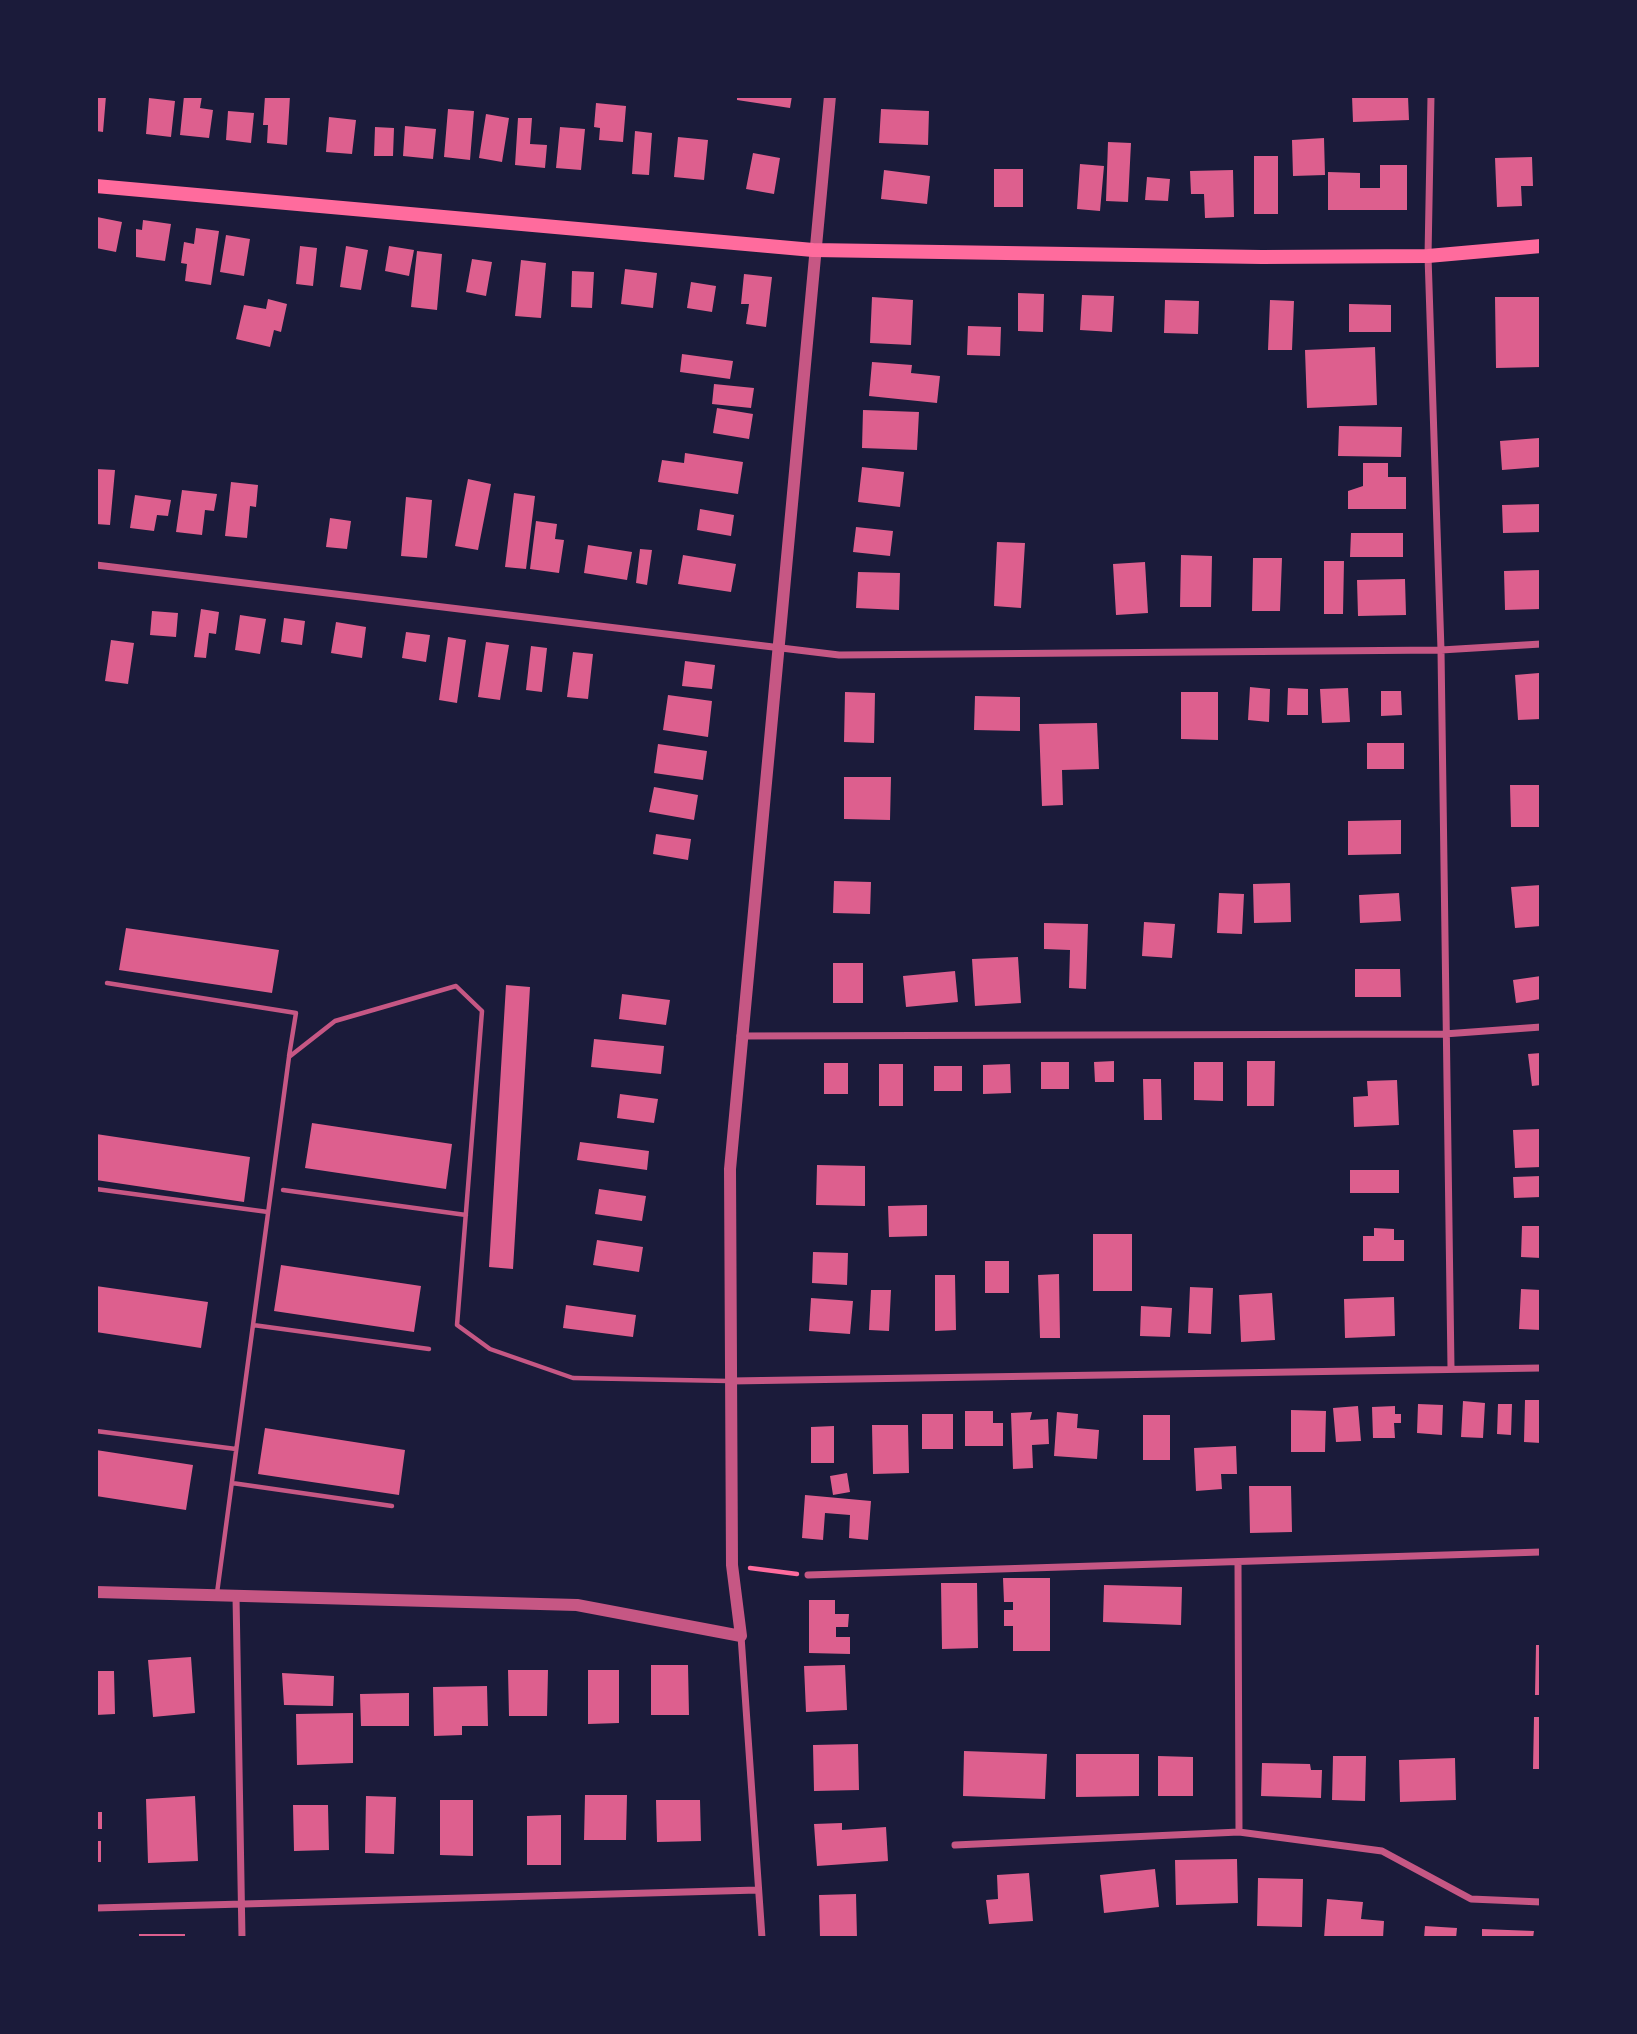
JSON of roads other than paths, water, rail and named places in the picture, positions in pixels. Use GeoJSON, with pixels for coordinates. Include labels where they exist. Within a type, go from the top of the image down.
{"type":"FeatureCollection","features":[{"type":"Feature","properties":{"kind":"main road"},"geometry":{"type":"LineString","coordinates":[[96,186],[813,250],[1262,257],[1428,256],[1541,246]]}},
{"type":"Feature","properties":{"kind":"street"},"geometry":{"type":"LineString","coordinates":[[762,1938],[741,1636],[732,1565],[730,1169],[740,1036],[780,646],[813,250],[830,96]]}},
{"type":"Feature","properties":{"kind":"street"},"geometry":{"type":"LineString","coordinates":[[1431,96],[1428,256],[1441,650],[1444,1034],[1451,1368]]}},
{"type":"Feature","properties":{"kind":"street"},"geometry":{"type":"LineString","coordinates":[[96,565],[839,655],[1441,650],[1541,644]]}},
{"type":"Feature","properties":{"kind":"street"},"geometry":{"type":"LineString","coordinates":[[740,1036],[1444,1034],[1541,1027]]}},
{"type":"Feature","properties":{"kind":"street"},"geometry":{"type":"LineString","coordinates":[[731,1381],[1541,1368]]}},
{"type":"Feature","properties":{"kind":"street"},"geometry":{"type":"LineString","coordinates":[[808,1575],[1541,1552]]}},
{"type":"Feature","properties":{"kind":"street"},"geometry":{"type":"LineString","coordinates":[[1238,1562],[1239,1832]]}},
{"type":"Feature","properties":{"kind":"street"},"geometry":{"type":"LineString","coordinates":[[96,1592],[577,1605],[741,1636]]}},
{"type":"Feature","properties":{"kind":"street"},"geometry":{"type":"LineString","coordinates":[[236,1594],[243,1938]]}},
{"type":"Feature","properties":{"kind":"street"},"geometry":{"type":"LineString","coordinates":[[956,1845],[1239,1832],[1382,1851],[1471,1899],[1541,1902]]}},
{"type":"Feature","properties":{"kind":"street"},"geometry":{"type":"LineString","coordinates":[[96,1908],[758,1890]]}},
{"type":"Feature","properties":{"kind":"lane"},"geometry":{"type":"LineString","coordinates":[[107,983],[296,1013],[217,1594]]}},
{"type":"Feature","properties":{"kind":"lane"},"geometry":{"type":"LineString","coordinates":[[289,1057],[335,1021],[456,986],[482,1011],[457,1325],[490,1349],[573,1378],[731,1381]]}},
{"type":"Feature","properties":{"kind":"lane"},"geometry":{"type":"LineString","coordinates":[[96,1189],[268,1212]]}},
{"type":"Feature","properties":{"kind":"lane"},"geometry":{"type":"LineString","coordinates":[[283,1190],[466,1215]]}},
{"type":"Feature","properties":{"kind":"lane"},"geometry":{"type":"LineString","coordinates":[[253,1325],[429,1349]]}},
{"type":"Feature","properties":{"kind":"lane"},"geometry":{"type":"LineString","coordinates":[[96,1431],[236,1449]]}},
{"type":"Feature","properties":{"kind":"lane"},"geometry":{"type":"LineString","coordinates":[[232,1483],[392,1506]]}}]}
